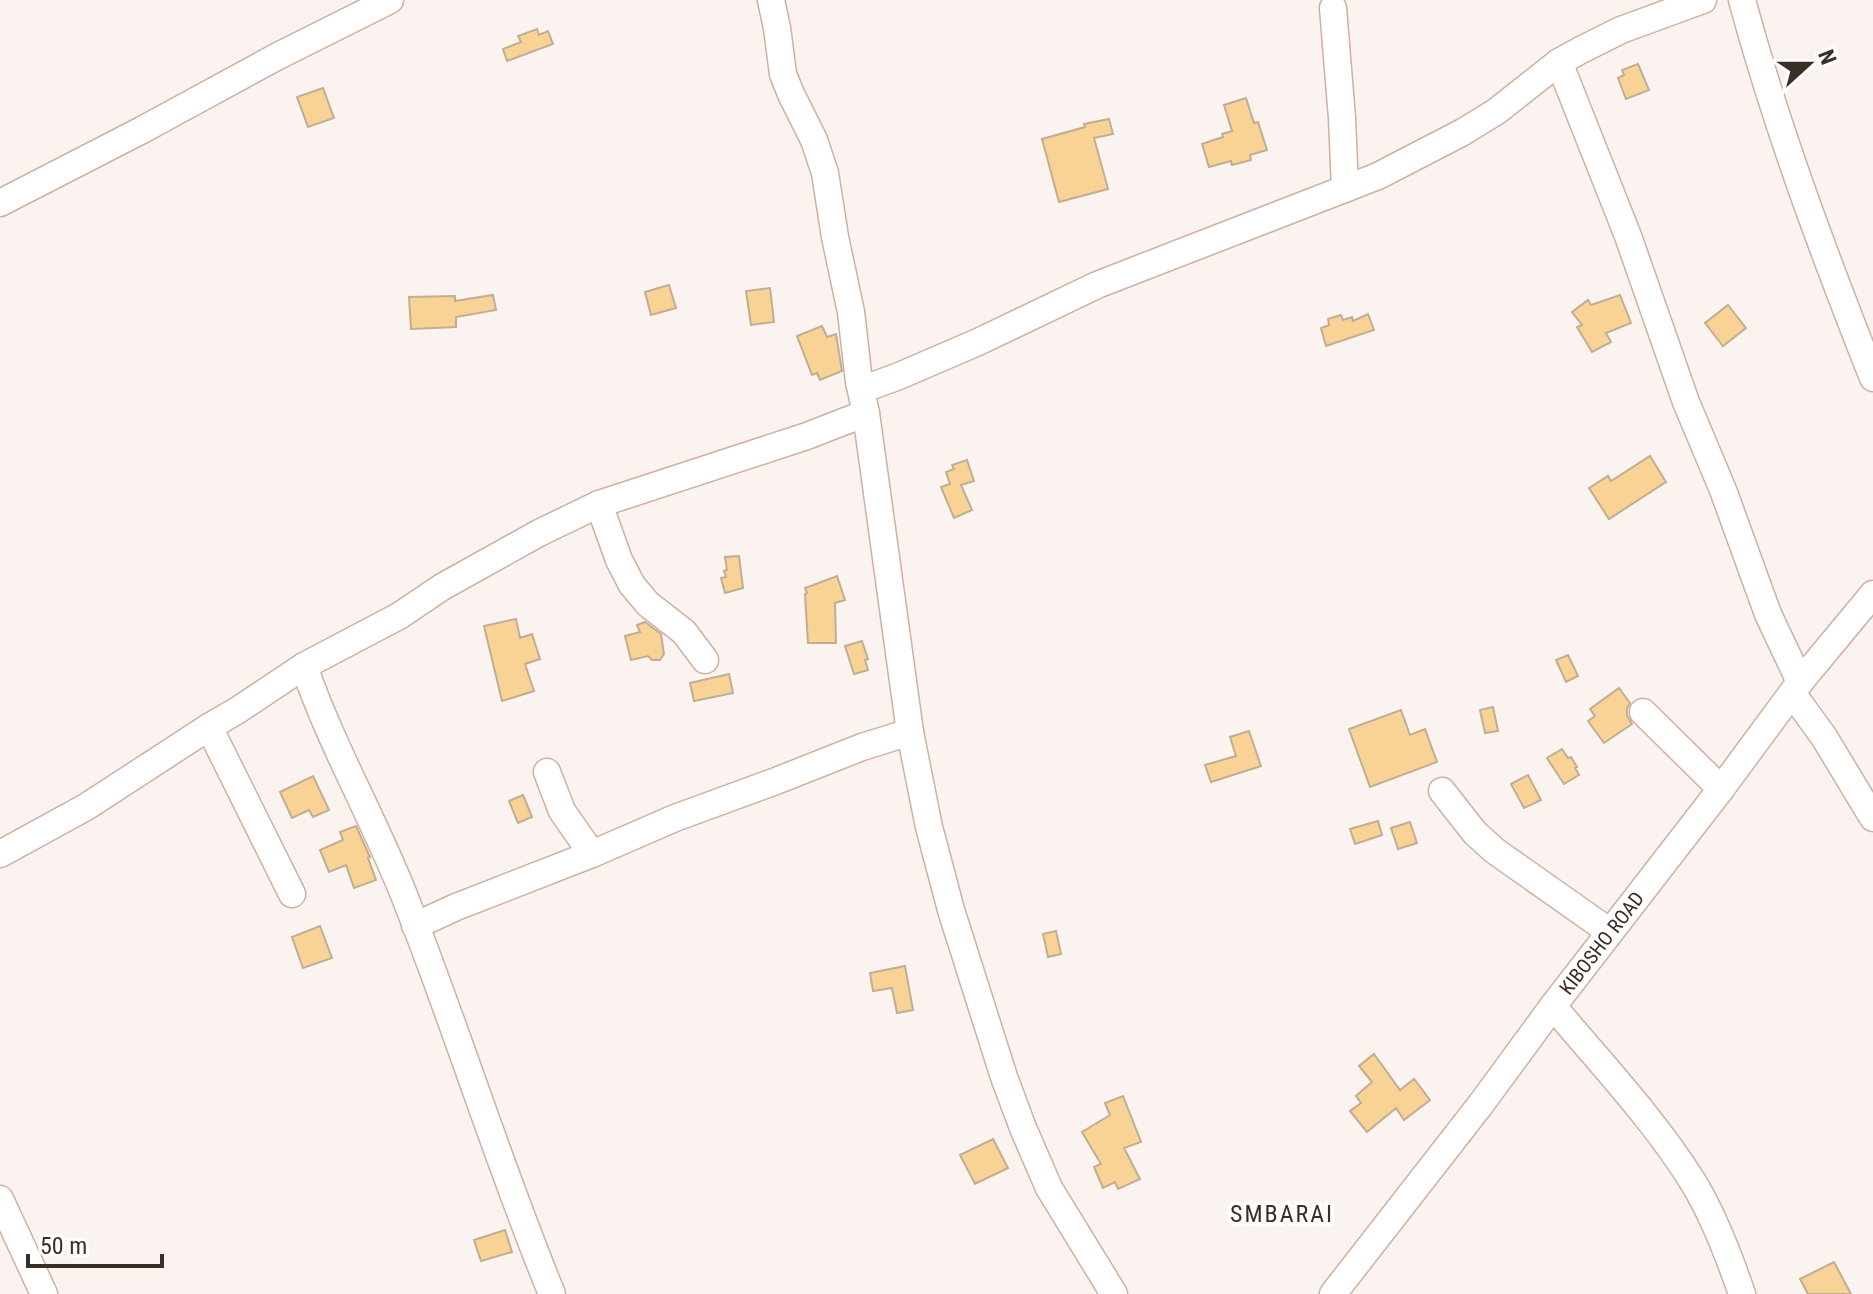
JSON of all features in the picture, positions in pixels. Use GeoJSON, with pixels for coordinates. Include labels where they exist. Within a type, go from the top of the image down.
{"type":"FeatureCollection","features":[{"type":"Feature","properties":{"kind":"street"},"geometry":{"type":"LineString","coordinates":[[0,203],[390,0]]}},
{"type":"Feature","properties":{"kind":"street"},"geometry":{"type":"LineString","coordinates":[[771,0],[783,74],[814,140],[825,173],[851,312],[910,732],[929,827],[951,910],[1004,1077],[1049,1188],[1105,1291]]}},
{"type":"Feature","properties":{"kind":"street"},"geometry":{"type":"LineString","coordinates":[[0,854],[86,807],[304,666],[399,616],[442,587],[579,512],[793,441],[864,401],[899,376],[978,342],[1047,307],[1378,176],[1497,111],[1559,62],[1621,30],[1703,0]]}},
{"type":"Feature","properties":{"kind":"street"},"geometry":{"type":"LineString","coordinates":[[1742,0],[1764,81],[1791,160],[1873,378]]}},
{"type":"Feature","properties":{"kind":"street"},"geometry":{"type":"LineString","coordinates":[[1333,8],[1345,189]]}},
{"type":"Feature","properties":{"kind":"street"},"geometry":{"type":"LineString","coordinates":[[1559,62],[1628,236],[1686,402],[1723,490],[1796,688],[1873,818]]}},
{"type":"Feature","properties":{"kind":"street"},"geometry":{"type":"LineString","coordinates":[[599,504],[619,560],[632,585],[648,604],[684,632],[705,660]]}},
{"type":"Feature","properties":{"kind":"street","name":"KIBOSHO ROAD"},"geometry":{"type":"LineString","coordinates":[[1333,1294],[1796,688],[1873,594]]}},
{"type":"Feature","properties":{"kind":"street"},"geometry":{"type":"LineString","coordinates":[[304,666],[404,896],[552,1294]]}},
{"type":"Feature","properties":{"kind":"street"},"geometry":{"type":"LineString","coordinates":[[1643,712],[1721,789]]}},
{"type":"Feature","properties":{"kind":"street"},"geometry":{"type":"LineString","coordinates":[[209,727],[292,894]]}},
{"type":"Feature","properties":{"kind":"street"},"geometry":{"type":"LineString","coordinates":[[415,926],[675,818],[862,747],[910,732]]}},
{"type":"Feature","properties":{"kind":"street"},"geometry":{"type":"LineString","coordinates":[[547,772],[562,811],[592,854]]}},
{"type":"Feature","properties":{"kind":"street"},"geometry":{"type":"LineString","coordinates":[[1442,791],[1475,833],[1495,851],[1610,932]]}},
{"type":"Feature","properties":{"kind":"street"},"geometry":{"type":"LineString","coordinates":[[1553,1006],[1603,1067],[1635,1100],[1694,1184],[1718,1232],[1742,1294]]}},
{"type":"Feature","properties":{"kind":"street"},"geometry":{"type":"LineString","coordinates":[[0,1199],[44,1294]]}},
{"type":"Feature","properties":{"kind":"building"},"geometry":{"type":"Polygon","coordinates":[[[537,29],[539,35],[548,31],[553,44],[507,61],[503,49],[521,42],[518,36],[537,29]]]}},
{"type":"Feature","properties":{"kind":"building"},"geometry":{"type":"Polygon","coordinates":[[[1638,64],[1649,90],[1626,99],[1618,78],[1624,75],[1622,70],[1638,64]]]}},
{"type":"Feature","properties":{"kind":"building"},"geometry":{"type":"Polygon","coordinates":[[[323,88],[334,118],[308,127],[297,97],[323,88]]]}},
{"type":"Feature","properties":{"kind":"building"},"geometry":{"type":"Polygon","coordinates":[[[1246,98],[1267,150],[1250,155],[1251,160],[1209,167],[1202,144],[1232,131],[1224,105],[1246,98]]]}},
{"type":"Feature","properties":{"kind":"building"},"geometry":{"type":"Polygon","coordinates":[[[1109,119],[1113,134],[1094,138],[1108,189],[1059,202],[1042,139],[1109,119]]]}},
{"type":"Feature","properties":{"kind":"building"},"geometry":{"type":"Polygon","coordinates":[[[669,285],[676,308],[651,315],[645,292],[669,285]]]}},
{"type":"Feature","properties":{"kind":"building"},"geometry":{"type":"Polygon","coordinates":[[[770,288],[774,322],[751,325],[746,291],[770,288]]]}},
{"type":"Feature","properties":{"kind":"building"},"geometry":{"type":"Polygon","coordinates":[[[493,295],[496,310],[456,317],[456,327],[411,329],[409,297],[455,296],[455,301],[493,295]]]}},
{"type":"Feature","properties":{"kind":"building"},"geometry":{"type":"Polygon","coordinates":[[[1620,295],[1631,323],[1606,333],[1611,342],[1592,352],[1577,327],[1582,325],[1572,312],[1588,300],[1591,305],[1620,295]]]}},
{"type":"Feature","properties":{"kind":"building"},"geometry":{"type":"Polygon","coordinates":[[[1728,305],[1746,328],[1723,346],[1705,323],[1728,305]]]}},
{"type":"Feature","properties":{"kind":"building"},"geometry":{"type":"Polygon","coordinates":[[[1368,314],[1374,330],[1326,346],[1321,328],[1329,325],[1328,319],[1341,315],[1343,320],[1352,317],[1353,321],[1368,314]]]}},
{"type":"Feature","properties":{"kind":"building"},"geometry":{"type":"Polygon","coordinates":[[[822,326],[827,337],[836,334],[842,371],[820,380],[817,373],[812,375],[797,336],[822,326]]]}},
{"type":"Feature","properties":{"kind":"building"},"geometry":{"type":"Polygon","coordinates":[[[1650,456],[1666,482],[1609,519],[1589,488],[1608,476],[1611,481],[1650,456]]]}},
{"type":"Feature","properties":{"kind":"building"},"geometry":{"type":"Polygon","coordinates":[[[967,460],[974,481],[961,485],[972,510],[954,518],[941,487],[950,484],[946,472],[954,469],[952,465],[967,460]]]}},
{"type":"Feature","properties":{"kind":"building"},"geometry":{"type":"Polygon","coordinates":[[[739,556],[743,588],[725,593],[721,578],[726,577],[725,557],[739,556]]]}},
{"type":"Feature","properties":{"kind":"building"},"geometry":{"type":"Polygon","coordinates":[[[837,576],[845,600],[835,603],[836,643],[808,643],[805,588],[837,576]]]}},
{"type":"Feature","properties":{"kind":"building"},"geometry":{"type":"Polygon","coordinates":[[[516,619],[520,638],[532,634],[540,659],[525,664],[534,691],[502,701],[484,626],[516,619]]]}},
{"type":"Feature","properties":{"kind":"building"},"geometry":{"type":"Polygon","coordinates":[[[645,622],[661,634],[664,654],[660,660],[652,660],[648,656],[631,660],[625,636],[640,632],[637,625],[645,622]]]}},
{"type":"Feature","properties":{"kind":"building"},"geometry":{"type":"Polygon","coordinates":[[[862,641],[868,670],[854,674],[845,646],[862,641]]]}},
{"type":"Feature","properties":{"kind":"building"},"geometry":{"type":"Polygon","coordinates":[[[1568,655],[1578,676],[1566,682],[1556,660],[1568,655]]]}},
{"type":"Feature","properties":{"kind":"building"},"geometry":{"type":"Polygon","coordinates":[[[729,674],[733,693],[694,701],[690,683],[729,674]]]}},
{"type":"Feature","properties":{"kind":"building"},"geometry":{"type":"Polygon","coordinates":[[[1619,688],[1630,703],[1627,715],[1632,724],[1604,743],[1588,721],[1595,716],[1590,709],[1619,688]]]}},
{"type":"Feature","properties":{"kind":"building"},"geometry":{"type":"Polygon","coordinates":[[[1493,707],[1498,731],[1485,733],[1480,710],[1493,707]]]}},
{"type":"Feature","properties":{"kind":"building"},"geometry":{"type":"Polygon","coordinates":[[[1401,710],[1410,735],[1425,729],[1437,762],[1370,787],[1349,729],[1401,710]]]}},
{"type":"Feature","properties":{"kind":"building"},"geometry":{"type":"Polygon","coordinates":[[[1249,731],[1261,766],[1211,782],[1205,765],[1236,756],[1230,737],[1249,731]]]}},
{"type":"Feature","properties":{"kind":"building"},"geometry":{"type":"Polygon","coordinates":[[[1562,749],[1568,758],[1571,757],[1579,775],[1564,784],[1547,758],[1562,749]]]}},
{"type":"Feature","properties":{"kind":"building"},"geometry":{"type":"Polygon","coordinates":[[[1528,775],[1541,800],[1524,808],[1511,784],[1528,775]]]}},
{"type":"Feature","properties":{"kind":"building"},"geometry":{"type":"Polygon","coordinates":[[[313,776],[329,810],[313,817],[309,810],[292,818],[280,792],[313,776]]]}},
{"type":"Feature","properties":{"kind":"building"},"geometry":{"type":"Polygon","coordinates":[[[523,795],[532,817],[518,823],[509,801],[523,795]]]}},
{"type":"Feature","properties":{"kind":"building"},"geometry":{"type":"Polygon","coordinates":[[[1378,821],[1382,835],[1355,844],[1350,829],[1378,821]]]}},
{"type":"Feature","properties":{"kind":"building"},"geometry":{"type":"Polygon","coordinates":[[[1410,822],[1417,843],[1398,849],[1391,828],[1410,822]]]}},
{"type":"Feature","properties":{"kind":"building"},"geometry":{"type":"Polygon","coordinates":[[[356,826],[376,880],[354,888],[346,865],[329,872],[320,850],[343,840],[340,832],[356,826]]]}},
{"type":"Feature","properties":{"kind":"building"},"geometry":{"type":"Polygon","coordinates":[[[320,926],[332,958],[303,968],[292,937],[320,926]]]}},
{"type":"Feature","properties":{"kind":"building"},"geometry":{"type":"Polygon","coordinates":[[[1056,931],[1061,954],[1048,957],[1043,934],[1056,931]]]}},
{"type":"Feature","properties":{"kind":"building"},"geometry":{"type":"Polygon","coordinates":[[[905,966],[913,1010],[897,1013],[892,988],[873,991],[870,973],[905,966]]]}},
{"type":"Feature","properties":{"kind":"building"},"geometry":{"type":"Polygon","coordinates":[[[1374,1054],[1400,1090],[1414,1079],[1430,1100],[1404,1120],[1396,1108],[1367,1132],[1350,1111],[1361,1103],[1356,1096],[1372,1082],[1359,1066],[1374,1054]]]}},
{"type":"Feature","properties":{"kind":"building"},"geometry":{"type":"Polygon","coordinates":[[[1123,1096],[1141,1142],[1124,1148],[1140,1179],[1118,1189],[1115,1182],[1103,1188],[1094,1167],[1101,1164],[1082,1132],[1110,1115],[1105,1103],[1123,1096]]]}},
{"type":"Feature","properties":{"kind":"building"},"geometry":{"type":"Polygon","coordinates":[[[993,1139],[1008,1168],[975,1184],[960,1155],[993,1139]]]}},
{"type":"Feature","properties":{"kind":"building"},"geometry":{"type":"Polygon","coordinates":[[[505,1230],[512,1252],[481,1261],[474,1240],[505,1230]]]}},
{"type":"Feature","properties":{"kind":"building"},"geometry":{"type":"Polygon","coordinates":[[[1834,1262],[1851,1294],[1808,1294],[1800,1279],[1834,1262]]]}},
{"type":"Feature","properties":{"kind":"district","name":"SMBARAI"},"geometry":{"type":"Point","coordinates":[1282,1214]}}]}
